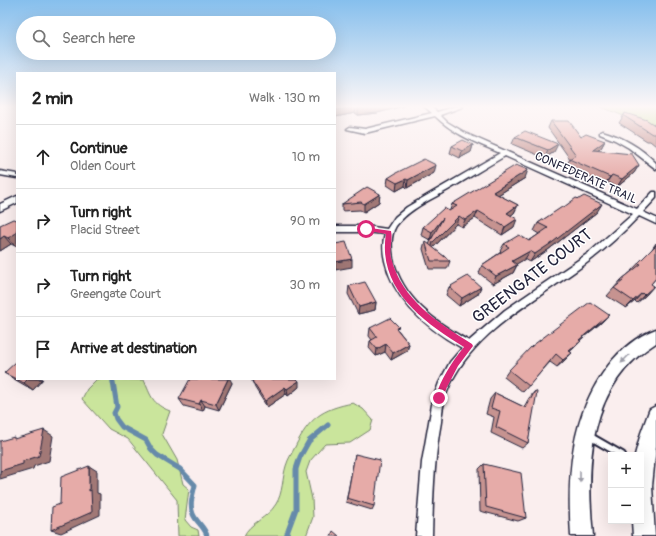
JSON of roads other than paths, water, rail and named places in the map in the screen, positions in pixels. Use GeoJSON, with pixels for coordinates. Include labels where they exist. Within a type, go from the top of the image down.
{"type":"FeatureCollection","features":[{"type":"Feature","properties":{"kind":"street","name":"CONFEDERATE TRAIL"},"geometry":{"type":"LineString","coordinates":[[457,131],[656,221]]}},
{"type":"Feature","properties":{"kind":"street"},"geometry":{"type":"LineString","coordinates":[[602,133],[628,144],[649,159],[656,167]]}},
{"type":"Feature","properties":{"kind":"street"},"geometry":{"type":"LineString","coordinates":[[469,346],[438,327],[421,314],[406,296],[398,284],[388,258],[387,247],[389,232],[403,215],[413,207],[505,154]]}},
{"type":"Feature","properties":{"kind":"street"},"geometry":{"type":"LineString","coordinates":[[0,173],[16,176]]}},
{"type":"Feature","properties":{"kind":"street","name":"GREENGATE COURT"},"geometry":{"type":"LineString","coordinates":[[424,536],[426,487],[431,438],[443,385],[455,364],[479,336],[593,254],[638,213],[656,194]]}},
{"type":"Feature","properties":{"kind":"street"},"geometry":{"type":"LineString","coordinates":[[0,208],[16,200]]}},
{"type":"Feature","properties":{"kind":"street"},"geometry":{"type":"LineString","coordinates":[[336,229],[366,229],[389,232]]}},
{"type":"Feature","properties":{"kind":"street"},"geometry":{"type":"LineString","coordinates":[[582,536],[580,513],[580,467],[584,433],[589,414],[599,392],[610,375],[628,356],[648,340],[656,336]]}},
{"type":"Feature","properties":{"kind":"street"},"geometry":{"type":"LineString","coordinates":[[644,457],[656,415]]}},
{"type":"Feature","properties":{"kind":"street"},"geometry":{"type":"LineString","coordinates":[[642,488],[644,536]]}},
{"type":"Feature","properties":{"kind":"lane"},"geometry":{"type":"LineString","coordinates":[[584,433],[617,452]]}},
{"type":"Feature","properties":{"kind":"waterway"},"geometry":{"type":"LineString","coordinates":[[113,382],[117,407],[114,413],[116,419],[122,427],[146,440],[151,449],[157,455],[180,469],[195,485],[191,507],[194,517],[207,536]]}},
{"type":"Feature","properties":{"kind":"waterway"},"geometry":{"type":"LineString","coordinates":[[286,536],[296,509],[296,469],[300,457],[309,441],[328,425]]}}]}
